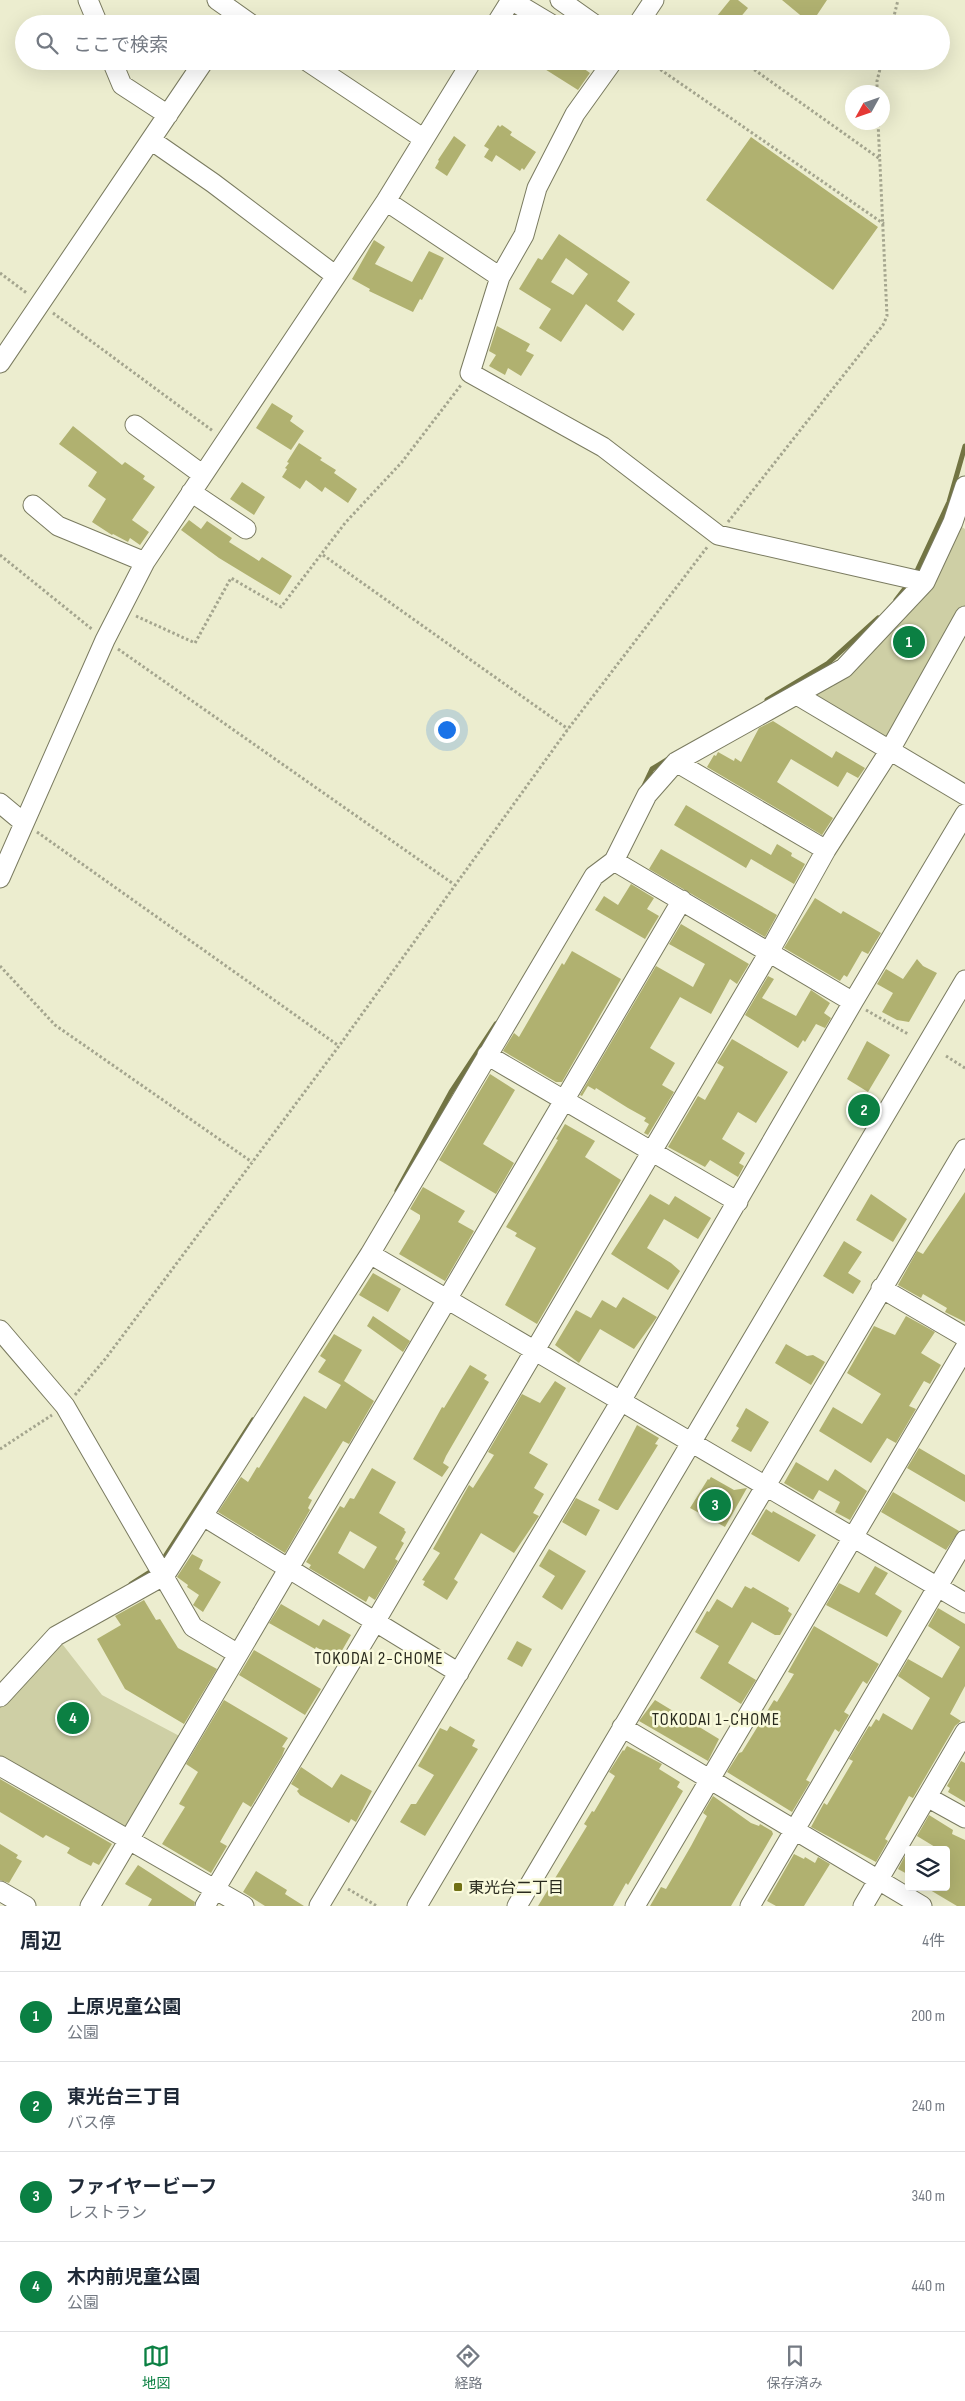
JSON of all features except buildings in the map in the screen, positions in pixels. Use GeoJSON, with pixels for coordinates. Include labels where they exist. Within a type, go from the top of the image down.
{"type":"FeatureCollection","features":[{"type":"Feature","properties":{"kind":"street"},"geometry":{"type":"LineString","coordinates":[[88,0],[94,15]]}},
{"type":"Feature","properties":{"kind":"street"},"geometry":{"type":"LineString","coordinates":[[217,0],[233,15]]}},
{"type":"Feature","properties":{"kind":"street"},"geometry":{"type":"LineString","coordinates":[[502,15],[511,0],[536,15]]}},
{"type":"Feature","properties":{"kind":"street"},"geometry":{"type":"LineString","coordinates":[[560,0],[581,15]]}},
{"type":"Feature","properties":{"kind":"street"},"geometry":{"type":"LineString","coordinates":[[644,15],[654,0]]}},
{"type":"Feature","properties":{"kind":"street"},"geometry":{"type":"LineString","coordinates":[[116,70],[122,85],[168,115]]}},
{"type":"Feature","properties":{"kind":"street"},"geometry":{"type":"LineString","coordinates":[[0,364],[198,70]]}},
{"type":"Feature","properties":{"kind":"street"},"geometry":{"type":"LineString","coordinates":[[320,70],[424,139]]}},
{"type":"Feature","properties":{"kind":"street"},"geometry":{"type":"LineString","coordinates":[[0,878],[105,640],[145,562],[386,201],[466,70]]}},
{"type":"Feature","properties":{"kind":"street"},"geometry":{"type":"LineString","coordinates":[[606,70],[575,114],[537,188],[524,235],[500,277],[470,373],[603,447],[718,535],[925,582]]}},
{"type":"Feature","properties":{"kind":"street"},"geometry":{"type":"LineString","coordinates":[[151,140],[213,183],[336,276]]}},
{"type":"Feature","properties":{"kind":"street"},"geometry":{"type":"LineString","coordinates":[[386,201],[500,277]]}},
{"type":"Feature","properties":{"kind":"street"},"geometry":{"type":"LineString","coordinates":[[135,425],[203,475]]}},
{"type":"Feature","properties":{"kind":"street"},"geometry":{"type":"LineString","coordinates":[[0,1697],[56,1636],[165,1575],[370,1254],[594,876],[614,861],[647,795],[676,762],[844,668],[925,582],[959,525],[965,486]]}},
{"type":"Feature","properties":{"kind":"street"},"geometry":{"type":"LineString","coordinates":[[191,492],[246,529]]}},
{"type":"Feature","properties":{"kind":"street"},"geometry":{"type":"LineString","coordinates":[[33,505],[58,526],[145,562]]}},
{"type":"Feature","properties":{"kind":"street"},"geometry":{"type":"LineString","coordinates":[[205,1906],[375,1622],[533,1350],[768,954],[826,850],[890,750],[965,616]]}},
{"type":"Feature","properties":{"kind":"street"},"geometry":{"type":"LineString","coordinates":[[797,695],[965,795]]}},
{"type":"Feature","properties":{"kind":"street"},"geometry":{"type":"LineString","coordinates":[[676,762],[826,850]]}},
{"type":"Feature","properties":{"kind":"street"},"geometry":{"type":"LineString","coordinates":[[0,804],[24,823]]}},
{"type":"Feature","properties":{"kind":"street"},"geometry":{"type":"LineString","coordinates":[[319,1906],[621,1401],[738,1202],[852,1002],[965,814]]}},
{"type":"Feature","properties":{"kind":"street"},"geometry":{"type":"LineString","coordinates":[[614,861],[682,900],[768,954],[852,1002]]}},
{"type":"Feature","properties":{"kind":"street"},"geometry":{"type":"LineString","coordinates":[[90,1906],[446,1298],[682,900]]}},
{"type":"Feature","properties":{"kind":"street"},"geometry":{"type":"LineString","coordinates":[[417,1906],[965,980]]}},
{"type":"Feature","properties":{"kind":"street"},"geometry":{"type":"LineString","coordinates":[[487,1055],[738,1202]]}},
{"type":"Feature","properties":{"kind":"street"},"geometry":{"type":"LineString","coordinates":[[517,1906],[965,1149]]}},
{"type":"Feature","properties":{"kind":"street"},"geometry":{"type":"LineString","coordinates":[[370,1254],[965,1603]]}},
{"type":"Feature","properties":{"kind":"street"},"geometry":{"type":"LineString","coordinates":[[881,1288],[965,1338]]}},
{"type":"Feature","properties":{"kind":"street"},"geometry":{"type":"LineString","coordinates":[[0,1330],[66,1406],[165,1575],[193,1627],[238,1654]]}},
{"type":"Feature","properties":{"kind":"street"},"geometry":{"type":"LineString","coordinates":[[635,1906],[965,1348]]}},
{"type":"Feature","properties":{"kind":"street"},"geometry":{"type":"LineString","coordinates":[[204,1516],[459,1672]]}},
{"type":"Feature","properties":{"kind":"street"},"geometry":{"type":"LineString","coordinates":[[750,1906],[965,1540]]}},
{"type":"Feature","properties":{"kind":"street"},"geometry":{"type":"LineString","coordinates":[[622,1727],[922,1906]]}},
{"type":"Feature","properties":{"kind":"street"},"geometry":{"type":"LineString","coordinates":[[863,1906],[965,1732]]}},
{"type":"Feature","properties":{"kind":"street"},"geometry":{"type":"LineString","coordinates":[[0,1766],[244,1906]]}},
{"type":"Feature","properties":{"kind":"street"},"geometry":{"type":"LineString","coordinates":[[927,1797],[965,1818]]}},
{"type":"Feature","properties":{"kind":"street"},"geometry":{"type":"LineString","coordinates":[[0,1891],[26,1906]]}},
{"type":"Feature","properties":{"kind":"path"},"geometry":{"type":"LineString","coordinates":[[894,15],[898,0]]}},
{"type":"Feature","properties":{"kind":"path"},"geometry":{"type":"LineString","coordinates":[[661,70],[884,224]]}},
{"type":"Feature","properties":{"kind":"path"},"geometry":{"type":"LineString","coordinates":[[755,70],[880,159]]}},
{"type":"Feature","properties":{"kind":"path"},"geometry":{"type":"LineString","coordinates":[[877,85],[880,70]]}},
{"type":"Feature","properties":{"kind":"path"},"geometry":{"type":"LineString","coordinates":[[0,1449],[66,1406],[106,1358],[339,1046],[568,729],[883,325],[888,308],[878,130]]}},
{"type":"Feature","properties":{"kind":"path"},"geometry":{"type":"LineString","coordinates":[[0,273],[226,440]]}},
{"type":"Feature","properties":{"kind":"path"},"geometry":{"type":"LineString","coordinates":[[120,609],[195,643],[231,578],[281,607],[323,555],[345,523],[402,462],[470,373]]}},
{"type":"Feature","properties":{"kind":"path"},"geometry":{"type":"LineString","coordinates":[[0,555],[105,640],[455,885]]}},
{"type":"Feature","properties":{"kind":"path"},"geometry":{"type":"LineString","coordinates":[[323,555],[568,729]]}},
{"type":"Feature","properties":{"kind":"path"},"geometry":{"type":"LineString","coordinates":[[24,823],[339,1046]]}},
{"type":"Feature","properties":{"kind":"path"},"geometry":{"type":"LineString","coordinates":[[0,966],[55,1025],[252,1162]]}},
{"type":"Feature","properties":{"kind":"path"},"geometry":{"type":"LineString","coordinates":[[852,1002],[908,1034]]}},
{"type":"Feature","properties":{"kind":"path"},"geometry":{"type":"LineString","coordinates":[[946,1056],[965,1068]]}},
{"type":"Feature","properties":{"kind":"path"},"geometry":{"type":"LineString","coordinates":[[334,1881],[377,1906]]}},
{"type":"Feature","properties":{"kind":"green space"},"geometry":{"type":"Polygon","coordinates":[[[953,522],[965,529],[965,616],[890,750],[797,695],[844,668],[925,582],[953,522]]]}},
{"type":"Feature","properties":{"kind":"green space"},"geometry":{"type":"Polygon","coordinates":[[[56,1636],[102,1695],[187,1740],[128,1840],[0,1766],[0,1697],[56,1636]]]}},
{"type":"Feature","properties":{"kind":"waterway"},"geometry":{"type":"LineString","coordinates":[[915,575],[949,502],[965,446]]}},
{"type":"Feature","properties":{"kind":"waterway"},"geometry":{"type":"LineString","coordinates":[[896,600],[906,587]]}},
{"type":"Feature","properties":{"kind":"waterway"},"geometry":{"type":"LineString","coordinates":[[767,700],[827,664],[878,618]]}},
{"type":"Feature","properties":{"kind":"waterway"},"geometry":{"type":"LineString","coordinates":[[643,788],[652,769],[670,758]]}},
{"type":"Feature","properties":{"kind":"waterway"},"geometry":{"type":"LineString","coordinates":[[397,1191],[451,1092],[496,1024]]}},
{"type":"Feature","properties":{"kind":"waterway"},"geometry":{"type":"LineString","coordinates":[[164,1558],[253,1420]]}},
{"type":"Feature","properties":{"kind":"waterway"},"geometry":{"type":"LineString","coordinates":[[131,1584],[153,1570]]}},
{"type":"Feature","properties":{"kind":"place","name":"上原児童公園"},"geometry":{"type":"Point","coordinates":[909,642]}},
{"type":"Feature","properties":{"kind":"place","name":"東光台三丁目"},"geometry":{"type":"Point","coordinates":[864,1110]}},
{"type":"Feature","properties":{"kind":"place","name":"ファイヤービーフ"},"geometry":{"type":"Point","coordinates":[715,1505]}},
{"type":"Feature","properties":{"kind":"place","name":"木内前児童公園"},"geometry":{"type":"Point","coordinates":[73,1718]}},
{"type":"Feature","properties":{"kind":"place","name":"東光台二丁目"},"geometry":{"type":"Point","coordinates":[458,1887]}},
{"type":"Feature","properties":{"kind":"district","name":"TOKODAI 2-CHOME"},"geometry":{"type":"Point","coordinates":[379,1658]}},
{"type":"Feature","properties":{"kind":"district","name":"TOKODAI 1-CHOME"},"geometry":{"type":"Point","coordinates":[716,1719]}}]}
